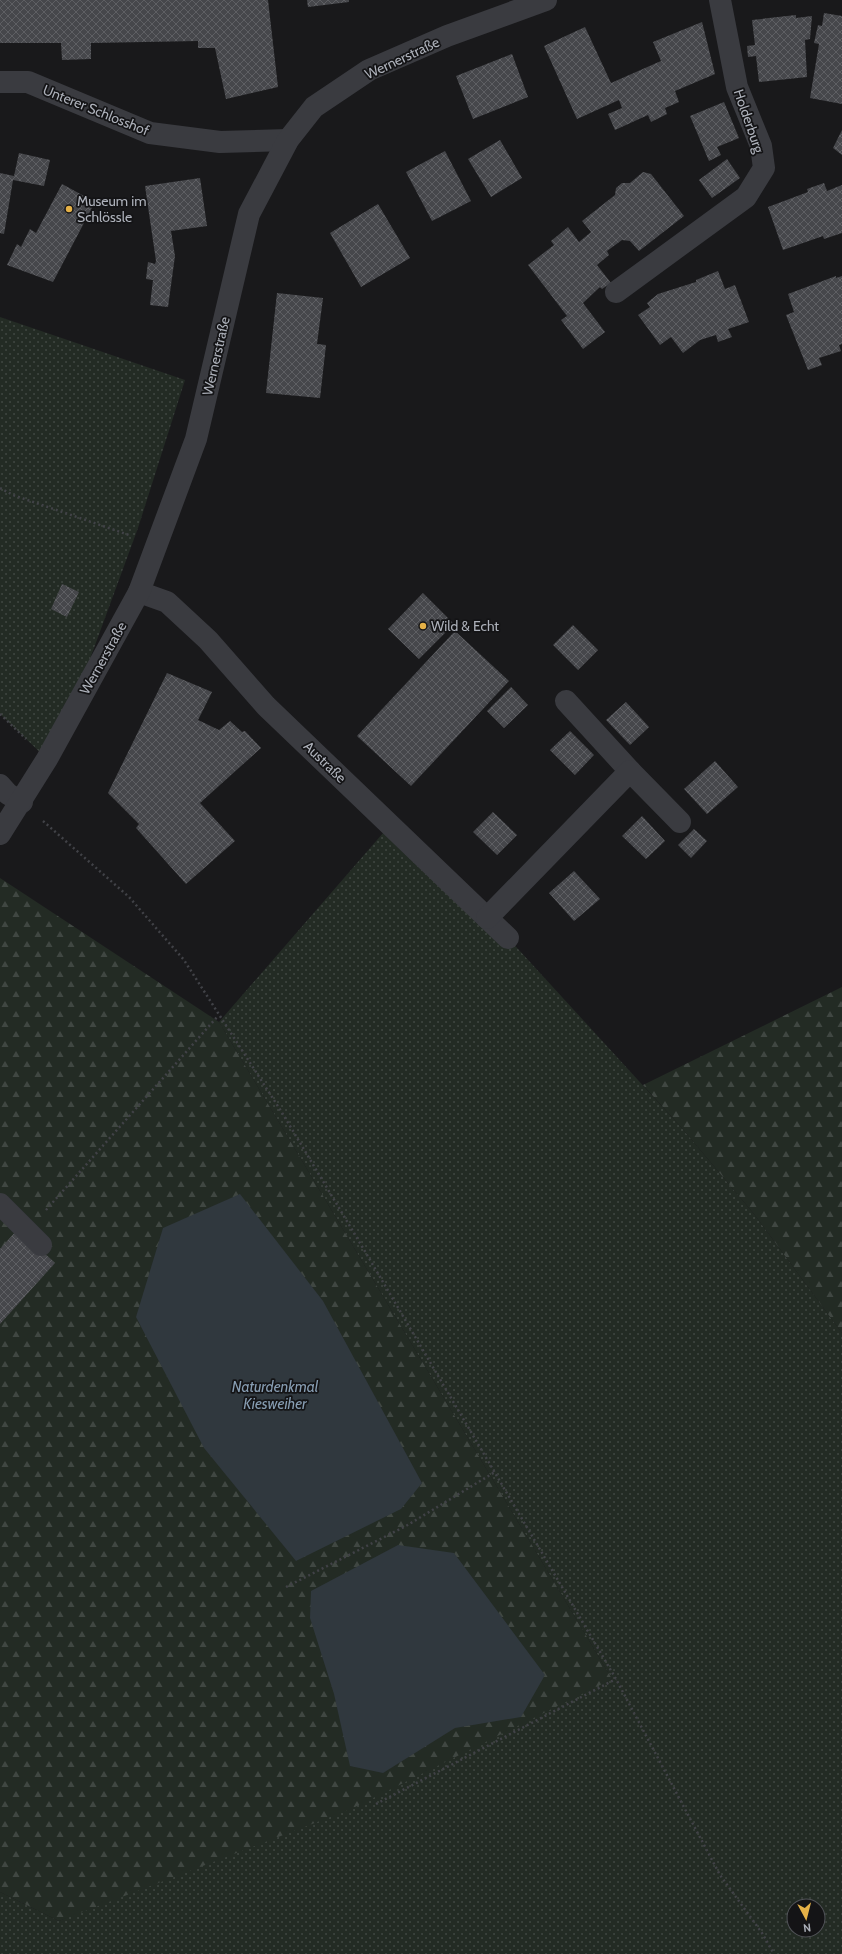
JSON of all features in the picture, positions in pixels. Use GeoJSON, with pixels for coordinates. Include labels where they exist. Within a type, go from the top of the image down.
{"type":"FeatureCollection","features":[{"type":"Feature","properties":{"kind":"street","name":"Wernerstraße"},"geometry":{"type":"LineString","coordinates":[[0,834],[22,802],[47,759],[139,592],[196,439],[249,214],[288,140],[314,108],[369,70],[447,36],[546,0]]}},
{"type":"Feature","properties":{"kind":"street","name":"Holderburg"},"geometry":{"type":"LineString","coordinates":[[616,292],[746,197],[764,168],[761,146],[737,88],[720,0]]}},
{"type":"Feature","properties":{"kind":"street","name":"Unterer Schlosshof"},"geometry":{"type":"LineString","coordinates":[[0,82],[28,82],[150,133],[220,142],[288,140]]}},
{"type":"Feature","properties":{"kind":"street","name":"Austraße"},"geometry":{"type":"LineString","coordinates":[[139,592],[167,602],[208,640],[266,706],[508,938]]}},
{"type":"Feature","properties":{"kind":"street"},"geometry":{"type":"LineString","coordinates":[[566,701],[630,771],[680,822]]}},
{"type":"Feature","properties":{"kind":"street"},"geometry":{"type":"LineString","coordinates":[[488,918],[630,771]]}},
{"type":"Feature","properties":{"kind":"street"},"geometry":{"type":"LineString","coordinates":[[0,785],[8,794],[22,802]]}},
{"type":"Feature","properties":{"kind":"street"},"geometry":{"type":"LineString","coordinates":[[0,1204],[34,1238]]}},
{"type":"Feature","properties":{"kind":"path"},"geometry":{"type":"LineString","coordinates":[[0,488],[13,495],[129,535],[156,547]]}},
{"type":"Feature","properties":{"kind":"path"},"geometry":{"type":"LineString","coordinates":[[0,714],[47,759]]}},
{"type":"Feature","properties":{"kind":"path"},"geometry":{"type":"LineString","coordinates":[[22,802],[129,896],[184,960],[218,1016],[285,1118],[616,1679],[720,1875],[762,1933],[774,1954]]}},
{"type":"Feature","properties":{"kind":"path"},"geometry":{"type":"LineString","coordinates":[[34,1238],[218,1016]]}},
{"type":"Feature","properties":{"kind":"path"},"geometry":{"type":"LineString","coordinates":[[286,1587],[406,1526],[495,1472]]}},
{"type":"Feature","properties":{"kind":"path"},"geometry":{"type":"LineString","coordinates":[[376,1804],[616,1679]]}},
{"type":"Feature","properties":{"kind":"green space"},"geometry":{"type":"Polygon","coordinates":[[[0,317],[185,380],[138,528],[65,727],[47,759],[0,714],[0,317]]]}},
{"type":"Feature","properties":{"kind":"green space"},"geometry":{"type":"Polygon","coordinates":[[[390,825],[508,938],[681,1127],[754,1214],[842,1333],[842,1954],[0,1954],[0,1892],[59,1921],[612,1679],[219,1022],[390,825]]]}},
{"type":"Feature","properties":{"kind":"green space"},"geometry":{"type":"Polygon","coordinates":[[[0,878],[219,1022],[612,1679],[351,1809],[59,1921],[0,1892],[0,878]]]}},
{"type":"Feature","properties":{"kind":"green space"},"geometry":{"type":"Polygon","coordinates":[[[842,987],[842,1333],[754,1214],[681,1127],[643,1085],[842,987]]]}},
{"type":"Feature","properties":{"kind":"water","name":"Naturdenkmal Kiesweiher"},"geometry":{"type":"Polygon","coordinates":[[[240,1194],[323,1301],[422,1483],[401,1509],[296,1561],[204,1448],[136,1317],[163,1228],[240,1194]]]}},
{"type":"Feature","properties":{"kind":"water"},"geometry":{"type":"Polygon","coordinates":[[[398,1545],[454,1553],[545,1675],[521,1717],[455,1728],[383,1773],[350,1766],[334,1694],[310,1618],[311,1591],[398,1545]]]}},
{"type":"Feature","properties":{"kind":"building"},"geometry":{"type":"Polygon","coordinates":[[[0,0],[268,0],[278,87],[226,99],[215,48],[198,48],[198,41],[91,43],[91,59],[62,60],[61,43],[0,43],[0,0]]]}},
{"type":"Feature","properties":{"kind":"building"},"geometry":{"type":"Polygon","coordinates":[[[307,0],[349,0],[349,2],[308,7],[307,0]]]}},
{"type":"Feature","properties":{"kind":"building"},"geometry":{"type":"Polygon","coordinates":[[[824,13],[842,16],[842,104],[810,98],[819,44],[814,43],[818,25],[822,26],[824,13]]]}},
{"type":"Feature","properties":{"kind":"building"},"geometry":{"type":"Polygon","coordinates":[[[796,15],[796,18],[812,16],[810,39],[805,40],[807,77],[759,82],[756,56],[748,57],[747,46],[755,45],[752,20],[796,15]]]}},
{"type":"Feature","properties":{"kind":"building"},"geometry":{"type":"Polygon","coordinates":[[[702,22],[715,74],[675,91],[679,102],[665,108],[667,114],[651,122],[648,115],[615,130],[608,114],[622,108],[619,100],[577,119],[544,46],[585,27],[611,83],[661,61],[653,42],[702,22]]]}},
{"type":"Feature","properties":{"kind":"building"},"geometry":{"type":"Polygon","coordinates":[[[512,54],[528,97],[473,119],[456,76],[512,54]]]}},
{"type":"Feature","properties":{"kind":"building"},"geometry":{"type":"Polygon","coordinates":[[[724,102],[739,138],[717,147],[721,155],[709,161],[690,116],[724,102]]]}},
{"type":"Feature","properties":{"kind":"building"},"geometry":{"type":"Polygon","coordinates":[[[842,130],[842,155],[833,148],[842,130]]]}},
{"type":"Feature","properties":{"kind":"building"},"geometry":{"type":"Polygon","coordinates":[[[500,140],[522,178],[491,197],[468,159],[500,140]]]}},
{"type":"Feature","properties":{"kind":"building"},"geometry":{"type":"Polygon","coordinates":[[[445,151],[471,201],[432,221],[406,172],[445,151]]]}},
{"type":"Feature","properties":{"kind":"building"},"geometry":{"type":"Polygon","coordinates":[[[19,153],[50,160],[44,186],[13,180],[4,234],[0,233],[0,173],[14,176],[19,153]]]}},
{"type":"Feature","properties":{"kind":"building"},"geometry":{"type":"Polygon","coordinates":[[[727,159],[740,178],[712,198],[699,180],[727,159]]]}},
{"type":"Feature","properties":{"kind":"building"},"geometry":{"type":"Polygon","coordinates":[[[643,172],[651,174],[684,216],[639,251],[630,241],[622,240],[607,251],[609,255],[597,265],[611,283],[602,289],[600,287],[583,303],[605,332],[583,349],[561,320],[567,316],[528,265],[554,245],[551,241],[568,227],[579,242],[591,232],[582,221],[615,195],[616,188],[622,183],[630,183],[643,172]]]}},
{"type":"Feature","properties":{"kind":"building"},"geometry":{"type":"Polygon","coordinates":[[[200,178],[207,226],[171,231],[175,256],[168,307],[150,305],[153,280],[146,279],[148,262],[155,264],[156,261],[145,186],[200,178]]]}},
{"type":"Feature","properties":{"kind":"building"},"geometry":{"type":"Polygon","coordinates":[[[824,183],[827,191],[842,185],[842,233],[824,239],[823,236],[783,250],[768,207],[808,192],[807,189],[824,183]]]}},
{"type":"Feature","properties":{"kind":"building"},"geometry":{"type":"Polygon","coordinates":[[[62,184],[95,202],[53,282],[7,265],[17,244],[21,247],[30,229],[36,233],[62,184]]]}},
{"type":"Feature","properties":{"kind":"building"},"geometry":{"type":"Polygon","coordinates":[[[378,204],[410,258],[361,287],[330,233],[378,204]]]}},
{"type":"Feature","properties":{"kind":"building"},"geometry":{"type":"Polygon","coordinates":[[[718,271],[725,289],[735,285],[749,322],[728,329],[732,337],[718,342],[716,335],[700,340],[683,353],[671,337],[660,345],[638,315],[650,307],[647,303],[658,294],[696,282],[696,280],[718,271]]]}},
{"type":"Feature","properties":{"kind":"building"},"geometry":{"type":"Polygon","coordinates":[[[836,276],[836,278],[842,276],[842,344],[839,345],[841,351],[819,358],[822,365],[808,370],[786,315],[794,312],[788,294],[836,276]]]}},
{"type":"Feature","properties":{"kind":"building"},"geometry":{"type":"Polygon","coordinates":[[[277,293],[323,298],[317,344],[326,345],[320,398],[266,393],[277,293]]]}},
{"type":"Feature","properties":{"kind":"building"},"geometry":{"type":"Polygon","coordinates":[[[62,584],[79,592],[67,617],[51,609],[62,584]]]}},
{"type":"Feature","properties":{"kind":"building"},"geometry":{"type":"Polygon","coordinates":[[[423,593],[454,624],[419,659],[388,629],[423,593]]]}},
{"type":"Feature","properties":{"kind":"building"},"geometry":{"type":"Polygon","coordinates":[[[573,625],[598,650],[578,670],[553,645],[573,625]]]}},
{"type":"Feature","properties":{"kind":"building"},"geometry":{"type":"Polygon","coordinates":[[[455,631],[509,681],[411,786],[357,736],[455,631]]]}},
{"type":"Feature","properties":{"kind":"building"},"geometry":{"type":"Polygon","coordinates":[[[167,673],[212,692],[198,720],[219,730],[230,721],[242,732],[245,731],[261,748],[200,803],[235,841],[186,884],[136,828],[139,824],[108,793],[167,673]]]}},
{"type":"Feature","properties":{"kind":"building"},"geometry":{"type":"Polygon","coordinates":[[[511,687],[528,705],[504,728],[487,711],[511,687]]]}},
{"type":"Feature","properties":{"kind":"building"},"geometry":{"type":"Polygon","coordinates":[[[626,702],[649,727],[630,745],[606,720],[626,702]]]}},
{"type":"Feature","properties":{"kind":"building"},"geometry":{"type":"Polygon","coordinates":[[[570,731],[594,755],[575,775],[550,750],[570,731]]]}},
{"type":"Feature","properties":{"kind":"building"},"geometry":{"type":"Polygon","coordinates":[[[715,761],[738,787],[707,814],[684,789],[715,761]]]}},
{"type":"Feature","properties":{"kind":"building"},"geometry":{"type":"Polygon","coordinates":[[[493,812],[517,835],[497,855],[473,832],[493,812]]]}},
{"type":"Feature","properties":{"kind":"building"},"geometry":{"type":"Polygon","coordinates":[[[642,816],[665,841],[646,859],[622,836],[642,816]]]}},
{"type":"Feature","properties":{"kind":"building"},"geometry":{"type":"Polygon","coordinates":[[[694,829],[707,841],[691,858],[678,845],[694,829]]]}},
{"type":"Feature","properties":{"kind":"building"},"geometry":{"type":"Polygon","coordinates":[[[574,871],[600,899],[574,921],[549,893],[574,871]]]}},
{"type":"Feature","properties":{"kind":"building"},"geometry":{"type":"Polygon","coordinates":[[[18,1229],[55,1263],[0,1324],[0,1249],[18,1229]]]}},
{"type":"Feature","properties":{"kind":"place","name":"Museum im Schlössle"},"geometry":{"type":"Point","coordinates":[69,209]}},
{"type":"Feature","properties":{"kind":"place","name":"Wild & Echt"},"geometry":{"type":"Point","coordinates":[423,626]}}]}
